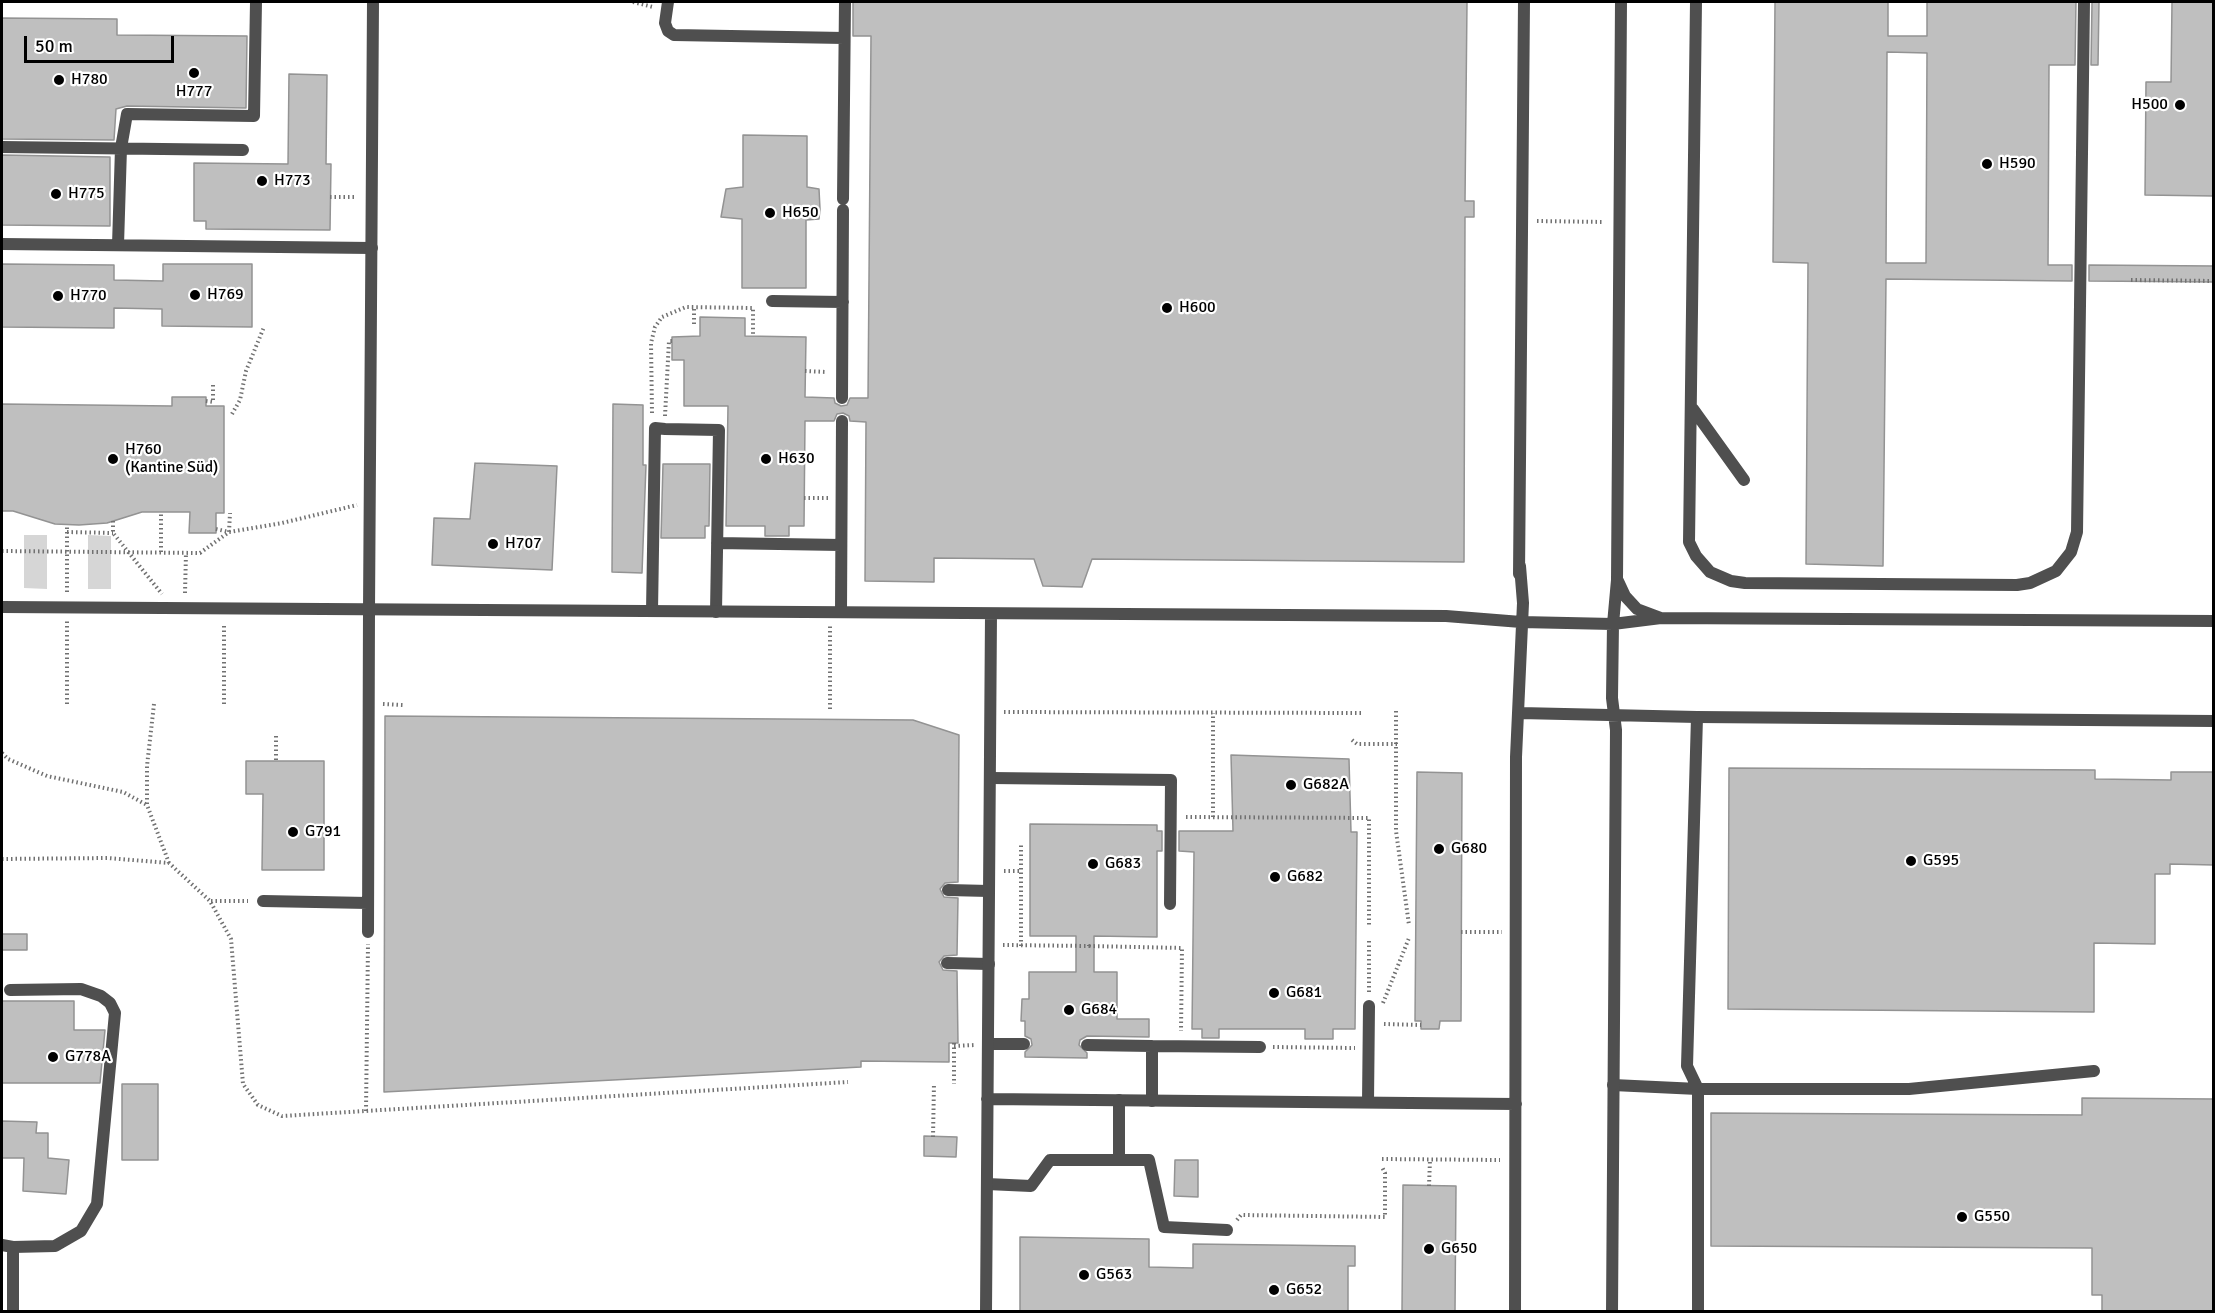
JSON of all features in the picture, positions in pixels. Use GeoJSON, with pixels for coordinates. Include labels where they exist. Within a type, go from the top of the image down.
{"type":"FeatureCollection","features":[{"type":"Feature","properties":{"kind":"street"},"geometry":{"type":"LineString","coordinates":[[118,245],[121,148],[127,114],[254,116],[256,2]]}},
{"type":"Feature","properties":{"kind":"street"},"geometry":{"type":"LineString","coordinates":[[368,932],[373,2]]}},
{"type":"Feature","properties":{"kind":"street"},"geometry":{"type":"LineString","coordinates":[[842,398],[844,2]]}},
{"type":"Feature","properties":{"kind":"street"},"geometry":{"type":"LineString","coordinates":[[1515,1311],[1518,932],[1516,790],[1523,603],[1520,566],[1524,2]]}},
{"type":"Feature","properties":{"kind":"street"},"geometry":{"type":"LineString","coordinates":[[1612,1311],[1613,624],[1617,580],[1621,2]]}},
{"type":"Feature","properties":{"kind":"street"},"geometry":{"type":"LineString","coordinates":[[1696,2],[1693,409],[1689,542],[1702,565],[1721,577],[1745,583],[2017,585],[2030,583],[2056,571],[2075,543],[2078,517],[2084,2]]}},
{"type":"Feature","properties":{"kind":"street"},"geometry":{"type":"LineString","coordinates":[[667,6],[668,31],[682,37],[844,38]]}},
{"type":"Feature","properties":{"kind":"street"},"geometry":{"type":"LineString","coordinates":[[2,147],[243,150]]}},
{"type":"Feature","properties":{"kind":"street"},"geometry":{"type":"LineString","coordinates":[[2,244],[372,248]]}},
{"type":"Feature","properties":{"kind":"street"},"geometry":{"type":"LineString","coordinates":[[772,301],[843,302]]}},
{"type":"Feature","properties":{"kind":"street"},"geometry":{"type":"LineString","coordinates":[[1693,409],[1744,480]]}},
{"type":"Feature","properties":{"kind":"street"},"geometry":{"type":"LineString","coordinates":[[841,612],[842,421]]}},
{"type":"Feature","properties":{"kind":"street"},"geometry":{"type":"LineString","coordinates":[[652,611],[660,429],[719,430],[716,612]]}},
{"type":"Feature","properties":{"kind":"street"},"geometry":{"type":"LineString","coordinates":[[717,543],[842,545]]}},
{"type":"Feature","properties":{"kind":"street"},"geometry":{"type":"LineString","coordinates":[[1617,580],[1625,596],[1637,609],[1661,618]]}},
{"type":"Feature","properties":{"kind":"street"},"geometry":{"type":"LineString","coordinates":[[2,607],[1446,616],[1521,622],[1613,624],[1661,618],[2214,621]]}},
{"type":"Feature","properties":{"kind":"street"},"geometry":{"type":"LineString","coordinates":[[986,1311],[991,614]]}},
{"type":"Feature","properties":{"kind":"street"},"geometry":{"type":"LineString","coordinates":[[1520,712],[1614,716],[2214,721]]}},
{"type":"Feature","properties":{"kind":"street"},"geometry":{"type":"LineString","coordinates":[[1697,717],[1687,1066],[1698,1089],[1698,1311]]}},
{"type":"Feature","properties":{"kind":"street"},"geometry":{"type":"LineString","coordinates":[[991,778],[1171,780],[1170,904]]}},
{"type":"Feature","properties":{"kind":"street"},"geometry":{"type":"LineString","coordinates":[[948,890],[989,891]]}},
{"type":"Feature","properties":{"kind":"street"},"geometry":{"type":"LineString","coordinates":[[263,901],[368,903]]}},
{"type":"Feature","properties":{"kind":"street"},"geometry":{"type":"LineString","coordinates":[[947,963],[989,964]]}},
{"type":"Feature","properties":{"kind":"street"},"geometry":{"type":"LineString","coordinates":[[10,990],[81,989],[101,996],[110,1003],[115,1013],[97,1204],[81,1231],[55,1246],[7,1246],[13,1311]]}},
{"type":"Feature","properties":{"kind":"street"},"geometry":{"type":"LineString","coordinates":[[1368,1006],[1368,1102]]}},
{"type":"Feature","properties":{"kind":"street"},"geometry":{"type":"LineString","coordinates":[[988,1044],[1024,1044]]}},
{"type":"Feature","properties":{"kind":"street"},"geometry":{"type":"LineString","coordinates":[[1087,1045],[1260,1047]]}},
{"type":"Feature","properties":{"kind":"street"},"geometry":{"type":"LineString","coordinates":[[1152,1046],[1152,1101]]}},
{"type":"Feature","properties":{"kind":"street"},"geometry":{"type":"LineString","coordinates":[[1613,1085],[1698,1089],[1909,1089],[2094,1071]]}},
{"type":"Feature","properties":{"kind":"street"},"geometry":{"type":"LineString","coordinates":[[987,1099],[1516,1104]]}},
{"type":"Feature","properties":{"kind":"street"},"geometry":{"type":"LineString","coordinates":[[1119,1100],[1119,1160]]}},
{"type":"Feature","properties":{"kind":"street"},"geometry":{"type":"LineString","coordinates":[[987,1184],[1031,1186],[1050,1160],[1149,1160],[1164,1227],[1227,1230]]}},
{"type":"Feature","properties":{"kind":"path"},"geometry":{"type":"LineString","coordinates":[[633,2],[667,6]]}},
{"type":"Feature","properties":{"kind":"path"},"geometry":{"type":"LineString","coordinates":[[330,197],[372,198]]}},
{"type":"Feature","properties":{"kind":"path"},"geometry":{"type":"LineString","coordinates":[[1522,221],[1620,223]]}},
{"type":"Feature","properties":{"kind":"path"},"geometry":{"type":"LineString","coordinates":[[2131,280],[2214,281]]}},
{"type":"Feature","properties":{"kind":"path"},"geometry":{"type":"LineString","coordinates":[[694,307],[694,324]]}},
{"type":"Feature","properties":{"kind":"path"},"geometry":{"type":"LineString","coordinates":[[660,429],[650,402],[651,343],[655,327],[672,311],[694,307],[753,308],[753,336]]}},
{"type":"Feature","properties":{"kind":"path"},"geometry":{"type":"LineString","coordinates":[[232,414],[237,408],[246,371],[264,327]]}},
{"type":"Feature","properties":{"kind":"path"},"geometry":{"type":"LineString","coordinates":[[660,429],[669,341],[672,341]]}},
{"type":"Feature","properties":{"kind":"path"},"geometry":{"type":"LineString","coordinates":[[806,371],[842,372]]}},
{"type":"Feature","properties":{"kind":"path"},"geometry":{"type":"LineString","coordinates":[[206,401],[213,402],[213,382]]}},
{"type":"Feature","properties":{"kind":"path"},"geometry":{"type":"LineString","coordinates":[[804,498],[841,498]]}},
{"type":"Feature","properties":{"kind":"path"},"geometry":{"type":"LineString","coordinates":[[216,529],[229,532],[308,518],[350,505],[370,505]]}},
{"type":"Feature","properties":{"kind":"path"},"geometry":{"type":"LineString","coordinates":[[161,512],[161,552]]}},
{"type":"Feature","properties":{"kind":"path"},"geometry":{"type":"LineString","coordinates":[[229,532],[230,513]]}},
{"type":"Feature","properties":{"kind":"path"},"geometry":{"type":"LineString","coordinates":[[113,521],[113,533],[180,608]]}},
{"type":"Feature","properties":{"kind":"path"},"geometry":{"type":"LineString","coordinates":[[67,525],[67,607]]}},
{"type":"Feature","properties":{"kind":"path"},"geometry":{"type":"LineString","coordinates":[[67,532],[113,533]]}},
{"type":"Feature","properties":{"kind":"path"},"geometry":{"type":"LineString","coordinates":[[2,551],[200,553],[229,532]]}},
{"type":"Feature","properties":{"kind":"path"},"geometry":{"type":"LineString","coordinates":[[180,608],[186,552]]}},
{"type":"Feature","properties":{"kind":"path"},"geometry":{"type":"LineString","coordinates":[[830,636],[830,709]]}},
{"type":"Feature","properties":{"kind":"path"},"geometry":{"type":"LineString","coordinates":[[67,637],[67,704]]}},
{"type":"Feature","properties":{"kind":"path"},"geometry":{"type":"LineString","coordinates":[[224,639],[224,704]]}},
{"type":"Feature","properties":{"kind":"path"},"geometry":{"type":"LineString","coordinates":[[154,704],[147,766],[147,805],[169,864],[210,901],[231,939],[243,1084],[258,1105],[282,1116],[848,1082]]}},
{"type":"Feature","properties":{"kind":"path"},"geometry":{"type":"LineString","coordinates":[[1396,711],[1396,831],[1409,926]]}},
{"type":"Feature","properties":{"kind":"path"},"geometry":{"type":"LineString","coordinates":[[991,712],[1363,713]]}},
{"type":"Feature","properties":{"kind":"path"},"geometry":{"type":"LineString","coordinates":[[1212,817],[1213,713]]}},
{"type":"Feature","properties":{"kind":"path"},"geometry":{"type":"LineString","coordinates":[[276,736],[276,761]]}},
{"type":"Feature","properties":{"kind":"path"},"geometry":{"type":"LineString","coordinates":[[1352,740],[1358,744],[1397,744]]}},
{"type":"Feature","properties":{"kind":"path"},"geometry":{"type":"LineString","coordinates":[[2,753],[47,776],[123,792],[147,805]]}},
{"type":"Feature","properties":{"kind":"path"},"geometry":{"type":"LineString","coordinates":[[1170,817],[1369,818],[1369,925]]}},
{"type":"Feature","properties":{"kind":"path"},"geometry":{"type":"LineString","coordinates":[[1021,845],[1021,946]]}},
{"type":"Feature","properties":{"kind":"path"},"geometry":{"type":"LineString","coordinates":[[2,860],[108,858],[169,864]]}},
{"type":"Feature","properties":{"kind":"path"},"geometry":{"type":"LineString","coordinates":[[210,901],[263,901]]}},
{"type":"Feature","properties":{"kind":"path"},"geometry":{"type":"LineString","coordinates":[[366,1111],[368,932]]}},
{"type":"Feature","properties":{"kind":"path"},"geometry":{"type":"LineString","coordinates":[[1461,932],[1518,932]]}},
{"type":"Feature","properties":{"kind":"path"},"geometry":{"type":"LineString","coordinates":[[1369,938],[1368,1006],[1382,1006],[1409,939]]}},
{"type":"Feature","properties":{"kind":"path"},"geometry":{"type":"LineString","coordinates":[[989,945],[1182,948],[1181,1046]]}},
{"type":"Feature","properties":{"kind":"path"},"geometry":{"type":"LineString","coordinates":[[1368,1024],[1421,1025]]}},
{"type":"Feature","properties":{"kind":"path"},"geometry":{"type":"LineString","coordinates":[[954,1043],[954,1084]]}},
{"type":"Feature","properties":{"kind":"path"},"geometry":{"type":"LineString","coordinates":[[1260,1047],[1368,1048]]}},
{"type":"Feature","properties":{"kind":"path"},"geometry":{"type":"LineString","coordinates":[[933,1137],[934,1083]]}},
{"type":"Feature","properties":{"kind":"path"},"geometry":{"type":"LineString","coordinates":[[1382,1159],[1516,1161]]}},
{"type":"Feature","properties":{"kind":"path"},"geometry":{"type":"LineString","coordinates":[[1429,1186],[1430,1160]]}},
{"type":"Feature","properties":{"kind":"path"},"geometry":{"type":"LineString","coordinates":[[1227,1230],[1241,1215],[1385,1216],[1385,1173],[1382,1167]]}},
{"type":"Feature","properties":{"kind":"shaded area"},"geometry":{"type":"Polygon","coordinates":[[[24,535],[47,535],[47,589],[24,588],[24,535]]]}},
{"type":"Feature","properties":{"kind":"shaded area"},"geometry":{"type":"Polygon","coordinates":[[[88,535],[111,536],[111,589],[88,589],[88,535]]]}},
{"type":"Feature","properties":{"kind":"building","name":"H600"},"geometry":{"type":"Polygon","coordinates":[[[853,2],[1467,2],[1465,201],[1474,201],[1474,217],[1465,217],[1464,562],[1092,559],[1082,587],[1043,586],[1034,559],[934,558],[934,582],[865,581],[866,422],[850,421],[849,416],[843,413],[837,414],[834,421],[805,421],[804,526],[789,526],[789,536],[765,536],[765,526],[726,526],[728,406],[684,406],[684,360],[672,360],[672,337],[700,336],[700,317],[745,318],[745,336],[806,337],[805,397],[834,398],[835,403],[841,406],[847,405],[850,398],[868,398],[871,36],[853,36],[853,2]]]}},
{"type":"Feature","properties":{"kind":"building"},"geometry":{"type":"Polygon","coordinates":[[[1775,2],[1888,2],[1888,36],[1927,36],[1927,2],[2076,2],[2075,65],[2049,65],[2048,265],[2072,265],[2072,281],[1886,279],[1883,566],[1806,564],[1808,263],[1773,262],[1775,2]],[[1887,52],[1886,263],[1926,263],[1927,53],[1887,52]]]}},
{"type":"Feature","properties":{"kind":"building"},"geometry":{"type":"Polygon","coordinates":[[[2092,2],[2099,2],[2098,65],[2091,65],[2092,2]]]}},
{"type":"Feature","properties":{"kind":"building","name":"H500"},"geometry":{"type":"Polygon","coordinates":[[[2172,2],[2214,2],[2214,196],[2145,195],[2146,82],[2171,82],[2172,2]]]}},
{"type":"Feature","properties":{"kind":"building"},"geometry":{"type":"Polygon","coordinates":[[[2,18],[117,19],[117,35],[247,36],[246,108],[127,106],[116,109],[114,140],[2,139],[2,18]]]}},
{"type":"Feature","properties":{"kind":"building","name":"H773"},"geometry":{"type":"Polygon","coordinates":[[[289,74],[327,75],[326,164],[331,164],[330,230],[206,229],[206,221],[194,221],[194,163],[288,164],[289,74]]]}},
{"type":"Feature","properties":{"kind":"building","name":"H650"},"geometry":{"type":"Polygon","coordinates":[[[743,135],[807,136],[807,187],[819,189],[820,209],[819,219],[806,220],[806,288],[742,288],[742,219],[721,217],[726,189],[743,187],[743,135]]]}},
{"type":"Feature","properties":{"kind":"building","name":"H775"},"geometry":{"type":"Polygon","coordinates":[[[2,155],[110,157],[110,226],[2,225],[2,155]]]}},
{"type":"Feature","properties":{"kind":"building"},"geometry":{"type":"Polygon","coordinates":[[[2,264],[114,265],[114,280],[163,281],[163,264],[252,264],[252,327],[162,326],[162,309],[114,308],[114,328],[2,327],[2,264]]]}},
{"type":"Feature","properties":{"kind":"building"},"geometry":{"type":"Polygon","coordinates":[[[2089,265],[2214,266],[2214,282],[2089,281],[2089,265]]]}},
{"type":"Feature","properties":{"kind":"building","name":"H760 (Kantine Süd)"},"geometry":{"type":"Polygon","coordinates":[[[172,397],[206,397],[206,406],[224,406],[224,513],[216,513],[216,533],[189,533],[190,512],[142,512],[107,523],[79,525],[55,524],[13,511],[2,511],[2,404],[172,406],[172,397]]]}},
{"type":"Feature","properties":{"kind":"building"},"geometry":{"type":"Polygon","coordinates":[[[613,404],[643,405],[643,465],[646,465],[642,573],[612,572],[613,404]]]}},
{"type":"Feature","properties":{"kind":"building"},"geometry":{"type":"Polygon","coordinates":[[[475,463],[557,466],[552,570],[432,565],[434,518],[470,519],[475,463]]]}},
{"type":"Feature","properties":{"kind":"building"},"geometry":{"type":"Polygon","coordinates":[[[663,464],[710,464],[709,526],[705,526],[705,538],[661,538],[663,464]]]}},
{"type":"Feature","properties":{"kind":"building"},"geometry":{"type":"Polygon","coordinates":[[[385,716],[913,720],[959,735],[958,882],[945,883],[940,889],[944,897],[958,898],[957,955],[944,956],[939,962],[943,970],[957,971],[958,1043],[949,1043],[949,1062],[861,1061],[861,1067],[384,1092],[385,716]]]}},
{"type":"Feature","properties":{"kind":"building"},"geometry":{"type":"Polygon","coordinates":[[[1231,755],[1349,759],[1351,832],[1357,832],[1355,1029],[1333,1029],[1333,1039],[1305,1039],[1305,1029],[1219,1029],[1219,1038],[1202,1038],[1202,1029],[1192,1029],[1194,852],[1179,851],[1179,831],[1233,831],[1231,755]]]}},
{"type":"Feature","properties":{"kind":"building","name":"G791"},"geometry":{"type":"Polygon","coordinates":[[[246,761],[324,761],[324,870],[262,870],[263,794],[246,794],[246,761]]]}},
{"type":"Feature","properties":{"kind":"building","name":"G595"},"geometry":{"type":"Polygon","coordinates":[[[1729,768],[2095,770],[2095,779],[2171,780],[2171,772],[2214,772],[2214,865],[2170,864],[2170,874],[2155,874],[2155,944],[2094,943],[2094,1012],[1728,1009],[1729,768]]]}},
{"type":"Feature","properties":{"kind":"building","name":"G680"},"geometry":{"type":"Polygon","coordinates":[[[1417,772],[1462,773],[1461,1021],[1440,1021],[1439,1029],[1421,1029],[1421,1021],[1415,1021],[1417,772]]]}},
{"type":"Feature","properties":{"kind":"building","name":"G683"},"geometry":{"type":"Polygon","coordinates":[[[1030,824],[1157,825],[1157,831],[1162,831],[1162,851],[1157,851],[1157,937],[1094,936],[1094,972],[1117,972],[1117,1019],[1149,1019],[1149,1037],[1087,1036],[1080,1040],[1079,1045],[1087,1053],[1087,1058],[1025,1057],[1025,1052],[1032,1045],[1031,1039],[1025,1036],[1025,1021],[1021,1021],[1022,999],[1029,999],[1029,972],[1076,972],[1076,936],[1030,936],[1030,824]]]}},
{"type":"Feature","properties":{"kind":"building"},"geometry":{"type":"Polygon","coordinates":[[[2,934],[27,934],[27,950],[2,950],[2,934]]]}},
{"type":"Feature","properties":{"kind":"building","name":"G778A"},"geometry":{"type":"Polygon","coordinates":[[[2,1001],[74,1001],[74,1030],[105,1030],[100,1083],[2,1083],[2,1001]]]}},
{"type":"Feature","properties":{"kind":"building"},"geometry":{"type":"Polygon","coordinates":[[[122,1084],[158,1084],[158,1160],[122,1160],[122,1084]]]}},
{"type":"Feature","properties":{"kind":"building","name":"G550"},"geometry":{"type":"Polygon","coordinates":[[[2082,1098],[2214,1099],[2213,1311],[2102,1311],[2102,1295],[2092,1295],[2092,1248],[1711,1246],[1711,1113],[2082,1115],[2082,1098]]]}},
{"type":"Feature","properties":{"kind":"building"},"geometry":{"type":"Polygon","coordinates":[[[2,1121],[37,1122],[36,1133],[48,1133],[48,1158],[69,1160],[66,1194],[23,1191],[24,1158],[2,1158],[2,1121]]]}},
{"type":"Feature","properties":{"kind":"building"},"geometry":{"type":"Polygon","coordinates":[[[924,1136],[957,1137],[956,1157],[924,1156],[924,1136]]]}},
{"type":"Feature","properties":{"kind":"building"},"geometry":{"type":"Polygon","coordinates":[[[1175,1160],[1198,1160],[1198,1197],[1174,1196],[1175,1160]]]}},
{"type":"Feature","properties":{"kind":"building","name":"G650"},"geometry":{"type":"Polygon","coordinates":[[[1403,1185],[1456,1186],[1455,1311],[1402,1311],[1403,1185]]]}},
{"type":"Feature","properties":{"kind":"building"},"geometry":{"type":"Polygon","coordinates":[[[1020,1237],[1149,1239],[1149,1267],[1193,1268],[1193,1244],[1355,1246],[1355,1266],[1348,1266],[1348,1311],[1020,1311],[1020,1237]]]}},
{"type":"Feature","properties":{"kind":"place","name":"H777"},"geometry":{"type":"Point","coordinates":[194,73]}},
{"type":"Feature","properties":{"kind":"place","name":"H780"},"geometry":{"type":"Point","coordinates":[59,80]}},
{"type":"Feature","properties":{"kind":"place","name":"H500"},"geometry":{"type":"Point","coordinates":[2180,105]}},
{"type":"Feature","properties":{"kind":"place","name":"H590"},"geometry":{"type":"Point","coordinates":[1987,164]}},
{"type":"Feature","properties":{"kind":"place","name":"H773"},"geometry":{"type":"Point","coordinates":[262,181]}},
{"type":"Feature","properties":{"kind":"place","name":"H775"},"geometry":{"type":"Point","coordinates":[56,194]}},
{"type":"Feature","properties":{"kind":"place","name":"H650"},"geometry":{"type":"Point","coordinates":[770,213]}},
{"type":"Feature","properties":{"kind":"place","name":"H769"},"geometry":{"type":"Point","coordinates":[195,295]}},
{"type":"Feature","properties":{"kind":"place","name":"H770"},"geometry":{"type":"Point","coordinates":[58,296]}},
{"type":"Feature","properties":{"kind":"place","name":"H600"},"geometry":{"type":"Point","coordinates":[1167,308]}},
{"type":"Feature","properties":{"kind":"place","name":"H760 (Kantine Süd)"},"geometry":{"type":"Point","coordinates":[113,459]}},
{"type":"Feature","properties":{"kind":"place","name":"H630"},"geometry":{"type":"Point","coordinates":[766,459]}},
{"type":"Feature","properties":{"kind":"place","name":"H707"},"geometry":{"type":"Point","coordinates":[493,544]}},
{"type":"Feature","properties":{"kind":"place","name":"G682A"},"geometry":{"type":"Point","coordinates":[1291,785]}},
{"type":"Feature","properties":{"kind":"place","name":"G791"},"geometry":{"type":"Point","coordinates":[293,832]}},
{"type":"Feature","properties":{"kind":"place","name":"G680"},"geometry":{"type":"Point","coordinates":[1439,849]}},
{"type":"Feature","properties":{"kind":"place","name":"G595"},"geometry":{"type":"Point","coordinates":[1911,861]}},
{"type":"Feature","properties":{"kind":"place","name":"G683"},"geometry":{"type":"Point","coordinates":[1093,864]}},
{"type":"Feature","properties":{"kind":"place","name":"G682"},"geometry":{"type":"Point","coordinates":[1275,877]}},
{"type":"Feature","properties":{"kind":"place","name":"G681"},"geometry":{"type":"Point","coordinates":[1274,993]}},
{"type":"Feature","properties":{"kind":"place","name":"G684"},"geometry":{"type":"Point","coordinates":[1069,1010]}},
{"type":"Feature","properties":{"kind":"place","name":"G778A"},"geometry":{"type":"Point","coordinates":[53,1057]}},
{"type":"Feature","properties":{"kind":"place","name":"G550"},"geometry":{"type":"Point","coordinates":[1962,1217]}},
{"type":"Feature","properties":{"kind":"place","name":"G650"},"geometry":{"type":"Point","coordinates":[1429,1249]}},
{"type":"Feature","properties":{"kind":"place","name":"G563"},"geometry":{"type":"Point","coordinates":[1084,1275]}},
{"type":"Feature","properties":{"kind":"place","name":"G652"},"geometry":{"type":"Point","coordinates":[1274,1290]}}]}
